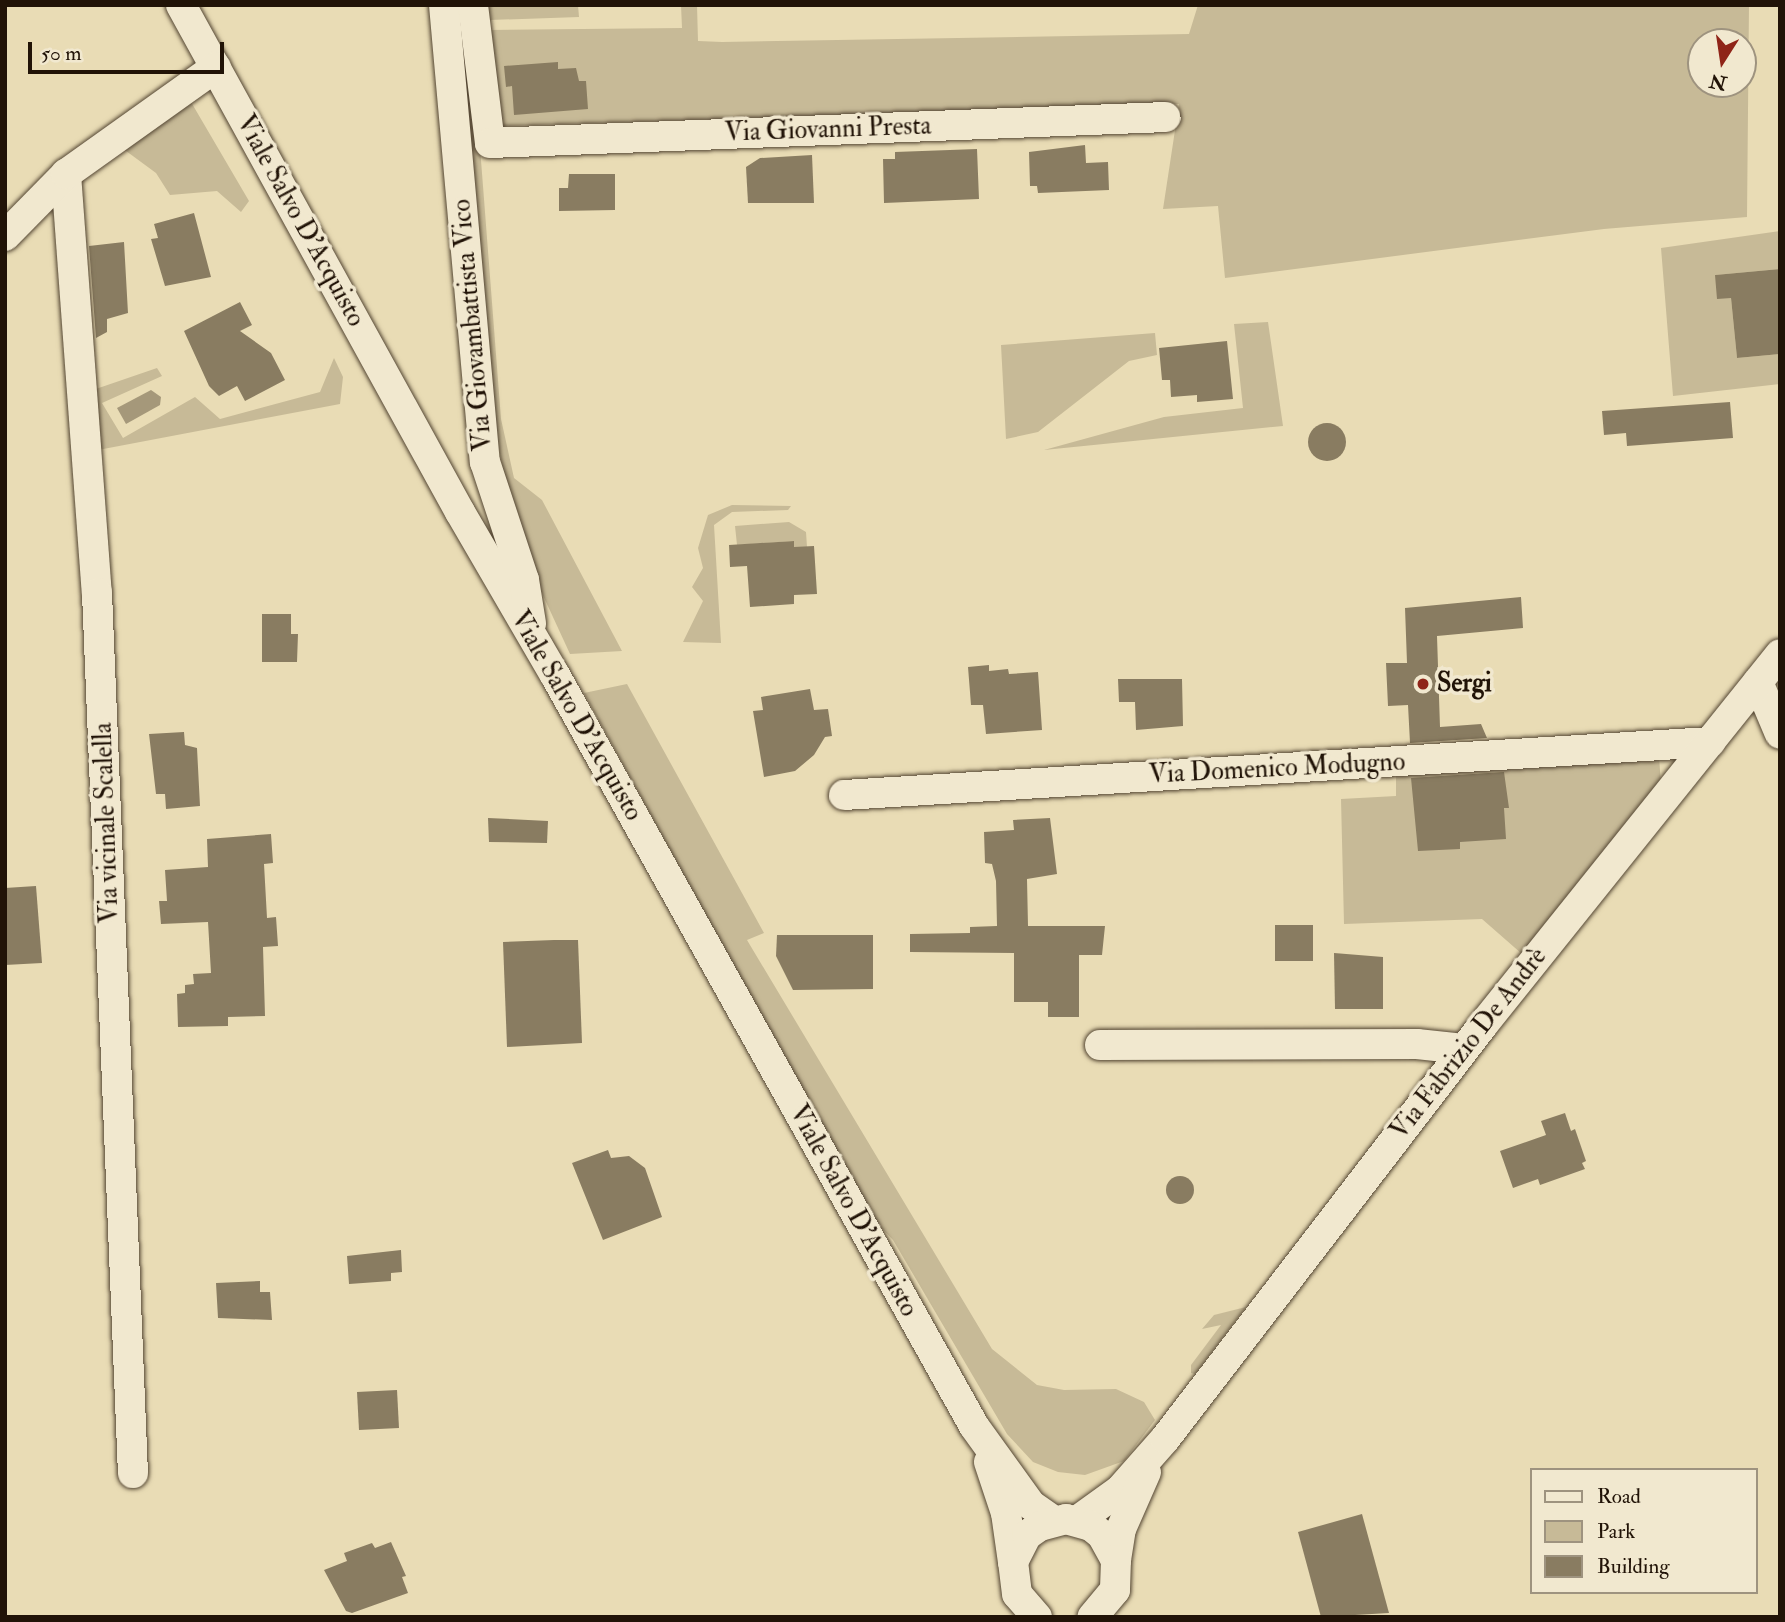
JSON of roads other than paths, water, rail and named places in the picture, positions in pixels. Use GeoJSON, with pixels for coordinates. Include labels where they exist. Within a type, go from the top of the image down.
{"type":"FeatureCollection","features":[{"type":"Feature","properties":{"kind":"street","name":"Viale Salvo D'Acquisto"},"geometry":{"type":"LineString","coordinates":[[181,5],[460,512],[974,1426],[1031,1505],[1102,1535],[1116,1560]]}},
{"type":"Feature","properties":{"kind":"street","name":"Via Giovambattista Vico"},"geometry":{"type":"LineString","coordinates":[[444,5],[485,462],[524,580],[533,639]]}},
{"type":"Feature","properties":{"kind":"street","name":"Via Giovanni Presta"},"geometry":{"type":"LineString","coordinates":[[473,5],[490,143],[1166,117]]}},
{"type":"Feature","properties":{"kind":"street"},"geometry":{"type":"LineString","coordinates":[[5,236],[66,174],[216,67]]}},
{"type":"Feature","properties":{"kind":"street","name":"Via vicinale Scalella"},"geometry":{"type":"LineString","coordinates":[[66,174],[97,593],[133,1474]]}},
{"type":"Feature","properties":{"kind":"street"},"geometry":{"type":"LineString","coordinates":[[460,512],[481,490],[485,462]]}},
{"type":"Feature","properties":{"kind":"street","name":"Via Fabrizio De Andrè"},"geometry":{"type":"LineString","coordinates":[[1013,1562],[1027,1535],[1066,1521],[1119,1490],[1165,1439],[1464,1049],[1780,654]]}},
{"type":"Feature","properties":{"kind":"street"},"geometry":{"type":"LineString","coordinates":[[1758,682],[1780,734]]}},
{"type":"Feature","properties":{"kind":"street","name":"Via Domenico Modugno"},"geometry":{"type":"LineString","coordinates":[[844,795],[1710,742]]}},
{"type":"Feature","properties":{"kind":"street"},"geometry":{"type":"LineString","coordinates":[[1100,1045],[1417,1044],[1464,1049]]}},
{"type":"Feature","properties":{"kind":"street","name":"Viale Salvo D'Acquisto"},"geometry":{"type":"LineString","coordinates":[[974,1426],[1006,1513],[1013,1562],[1013,1605]]}},
{"type":"Feature","properties":{"kind":"street","name":"Via Fabrizio De Andrè"},"geometry":{"type":"LineString","coordinates":[[1114,1604],[1116,1560],[1132,1497],[1165,1439]]}},
{"type":"Feature","properties":{"kind":"street"},"geometry":{"type":"LineString","coordinates":[[1092,1617],[1114,1604]]}},
{"type":"Feature","properties":{"kind":"street"},"geometry":{"type":"LineString","coordinates":[[1013,1605],[1037,1617]]}},
{"type":"Feature","properties":{"kind":"place","name":"Sergi"},"geometry":{"type":"Point","coordinates":[1423,684]}}]}
